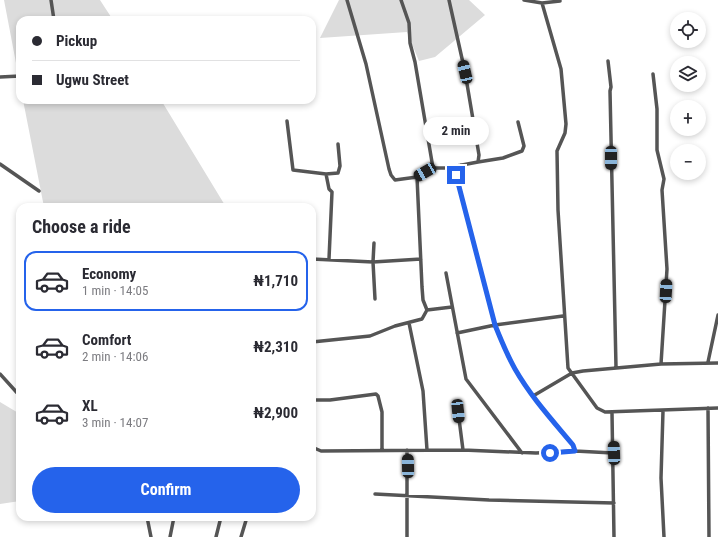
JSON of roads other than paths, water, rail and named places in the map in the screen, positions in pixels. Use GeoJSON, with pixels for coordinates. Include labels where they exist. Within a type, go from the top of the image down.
{"type":"FeatureCollection","features":[{"type":"Feature","properties":{"kind":"street"},"geometry":{"type":"LineString","coordinates":[[51,0],[53,16]]}},
{"type":"Feature","properties":{"kind":"street"},"geometry":{"type":"LineString","coordinates":[[347,0],[366,64],[391,175],[395,180],[417,177],[433,168],[446,168],[504,158],[522,151],[524,146],[518,122]]}},
{"type":"Feature","properties":{"kind":"street"},"geometry":{"type":"LineString","coordinates":[[402,0],[409,23],[410,43],[415,62],[433,168]]}},
{"type":"Feature","properties":{"kind":"street"},"geometry":{"type":"LineString","coordinates":[[449,0],[465,72],[479,155],[478,162]]}},
{"type":"Feature","properties":{"kind":"street"},"geometry":{"type":"LineString","coordinates":[[524,0],[542,2],[560,1]]}},
{"type":"Feature","properties":{"kind":"street"},"geometry":{"type":"LineString","coordinates":[[542,2],[561,69],[566,124],[565,133],[557,151],[563,316],[568,368],[597,408],[605,412],[612,413],[718,408]]}},
{"type":"Feature","properties":{"kind":"street"},"geometry":{"type":"LineString","coordinates":[[608,61],[611,87],[611,174],[616,367]]}},
{"type":"Feature","properties":{"kind":"street"},"geometry":{"type":"LineString","coordinates":[[653,74],[658,120],[656,150],[664,179],[662,190],[667,269],[660,364]]}},
{"type":"Feature","properties":{"kind":"street"},"geometry":{"type":"LineString","coordinates":[[0,77],[16,76]]}},
{"type":"Feature","properties":{"kind":"street"},"geometry":{"type":"LineString","coordinates":[[287,121],[293,170],[326,174],[338,172],[340,166],[338,144]]}},
{"type":"Feature","properties":{"kind":"street"},"geometry":{"type":"LineString","coordinates":[[0,164],[39,191]]}},
{"type":"Feature","properties":{"kind":"street"},"geometry":{"type":"LineString","coordinates":[[461,165],[456,175],[495,325],[515,369],[533,396],[573,445],[575,451]]}},
{"type":"Feature","properties":{"kind":"street"},"geometry":{"type":"LineString","coordinates":[[326,174],[329,189],[332,192],[329,259]]}},
{"type":"Feature","properties":{"kind":"street"},"geometry":{"type":"LineString","coordinates":[[417,177],[423,300],[427,310]]}},
{"type":"Feature","properties":{"kind":"street"},"geometry":{"type":"LineString","coordinates":[[374,243],[373,262],[375,299]]}},
{"type":"Feature","properties":{"kind":"street"},"geometry":{"type":"LineString","coordinates":[[316,259],[373,262],[421,259]]}},
{"type":"Feature","properties":{"kind":"street"},"geometry":{"type":"LineString","coordinates":[[446,273],[466,379],[522,453]]}},
{"type":"Feature","properties":{"kind":"street"},"geometry":{"type":"LineString","coordinates":[[427,310],[452,307]]}},
{"type":"Feature","properties":{"kind":"street"},"geometry":{"type":"LineString","coordinates":[[316,342],[370,336],[395,326],[422,319],[427,310]]}},
{"type":"Feature","properties":{"kind":"street"},"geometry":{"type":"LineString","coordinates":[[708,362],[718,315]]}},
{"type":"Feature","properties":{"kind":"street"},"geometry":{"type":"LineString","coordinates":[[457,333],[495,325],[563,316]]}},
{"type":"Feature","properties":{"kind":"street"},"geometry":{"type":"LineString","coordinates":[[409,323],[423,391],[427,450]]}},
{"type":"Feature","properties":{"kind":"street"},"geometry":{"type":"LineString","coordinates":[[533,396],[572,374],[616,367],[708,362],[718,363]]}},
{"type":"Feature","properties":{"kind":"street"},"geometry":{"type":"LineString","coordinates":[[0,374],[16,392]]}},
{"type":"Feature","properties":{"kind":"street"},"geometry":{"type":"LineString","coordinates":[[316,400],[330,400],[376,394],[378,396],[382,412],[382,450]]}},
{"type":"Feature","properties":{"kind":"street"},"geometry":{"type":"LineString","coordinates":[[708,408],[709,537]]}},
{"type":"Feature","properties":{"kind":"street"},"geometry":{"type":"LineString","coordinates":[[458,411],[463,450]]}},
{"type":"Feature","properties":{"kind":"street"},"geometry":{"type":"LineString","coordinates":[[662,411],[661,478],[664,537]]}},
{"type":"Feature","properties":{"kind":"street"},"geometry":{"type":"LineString","coordinates":[[612,413],[614,453],[614,537]]}},
{"type":"Feature","properties":{"kind":"street"},"geometry":{"type":"LineString","coordinates":[[316,448],[321,450],[463,450],[522,453],[564,453],[575,451],[614,453]]}},
{"type":"Feature","properties":{"kind":"street"},"geometry":{"type":"LineString","coordinates":[[407,537],[408,450]]}},
{"type":"Feature","properties":{"kind":"street"},"geometry":{"type":"LineString","coordinates":[[375,494],[489,500],[614,503]]}},
{"type":"Feature","properties":{"kind":"street"},"geometry":{"type":"LineString","coordinates":[[148,521],[151,537]]}},
{"type":"Feature","properties":{"kind":"street"},"geometry":{"type":"LineString","coordinates":[[170,537],[173,521]]}},
{"type":"Feature","properties":{"kind":"street"},"geometry":{"type":"LineString","coordinates":[[216,537],[220,521]]}},
{"type":"Feature","properties":{"kind":"street"},"geometry":{"type":"LineString","coordinates":[[241,537],[246,521]]}}]}
